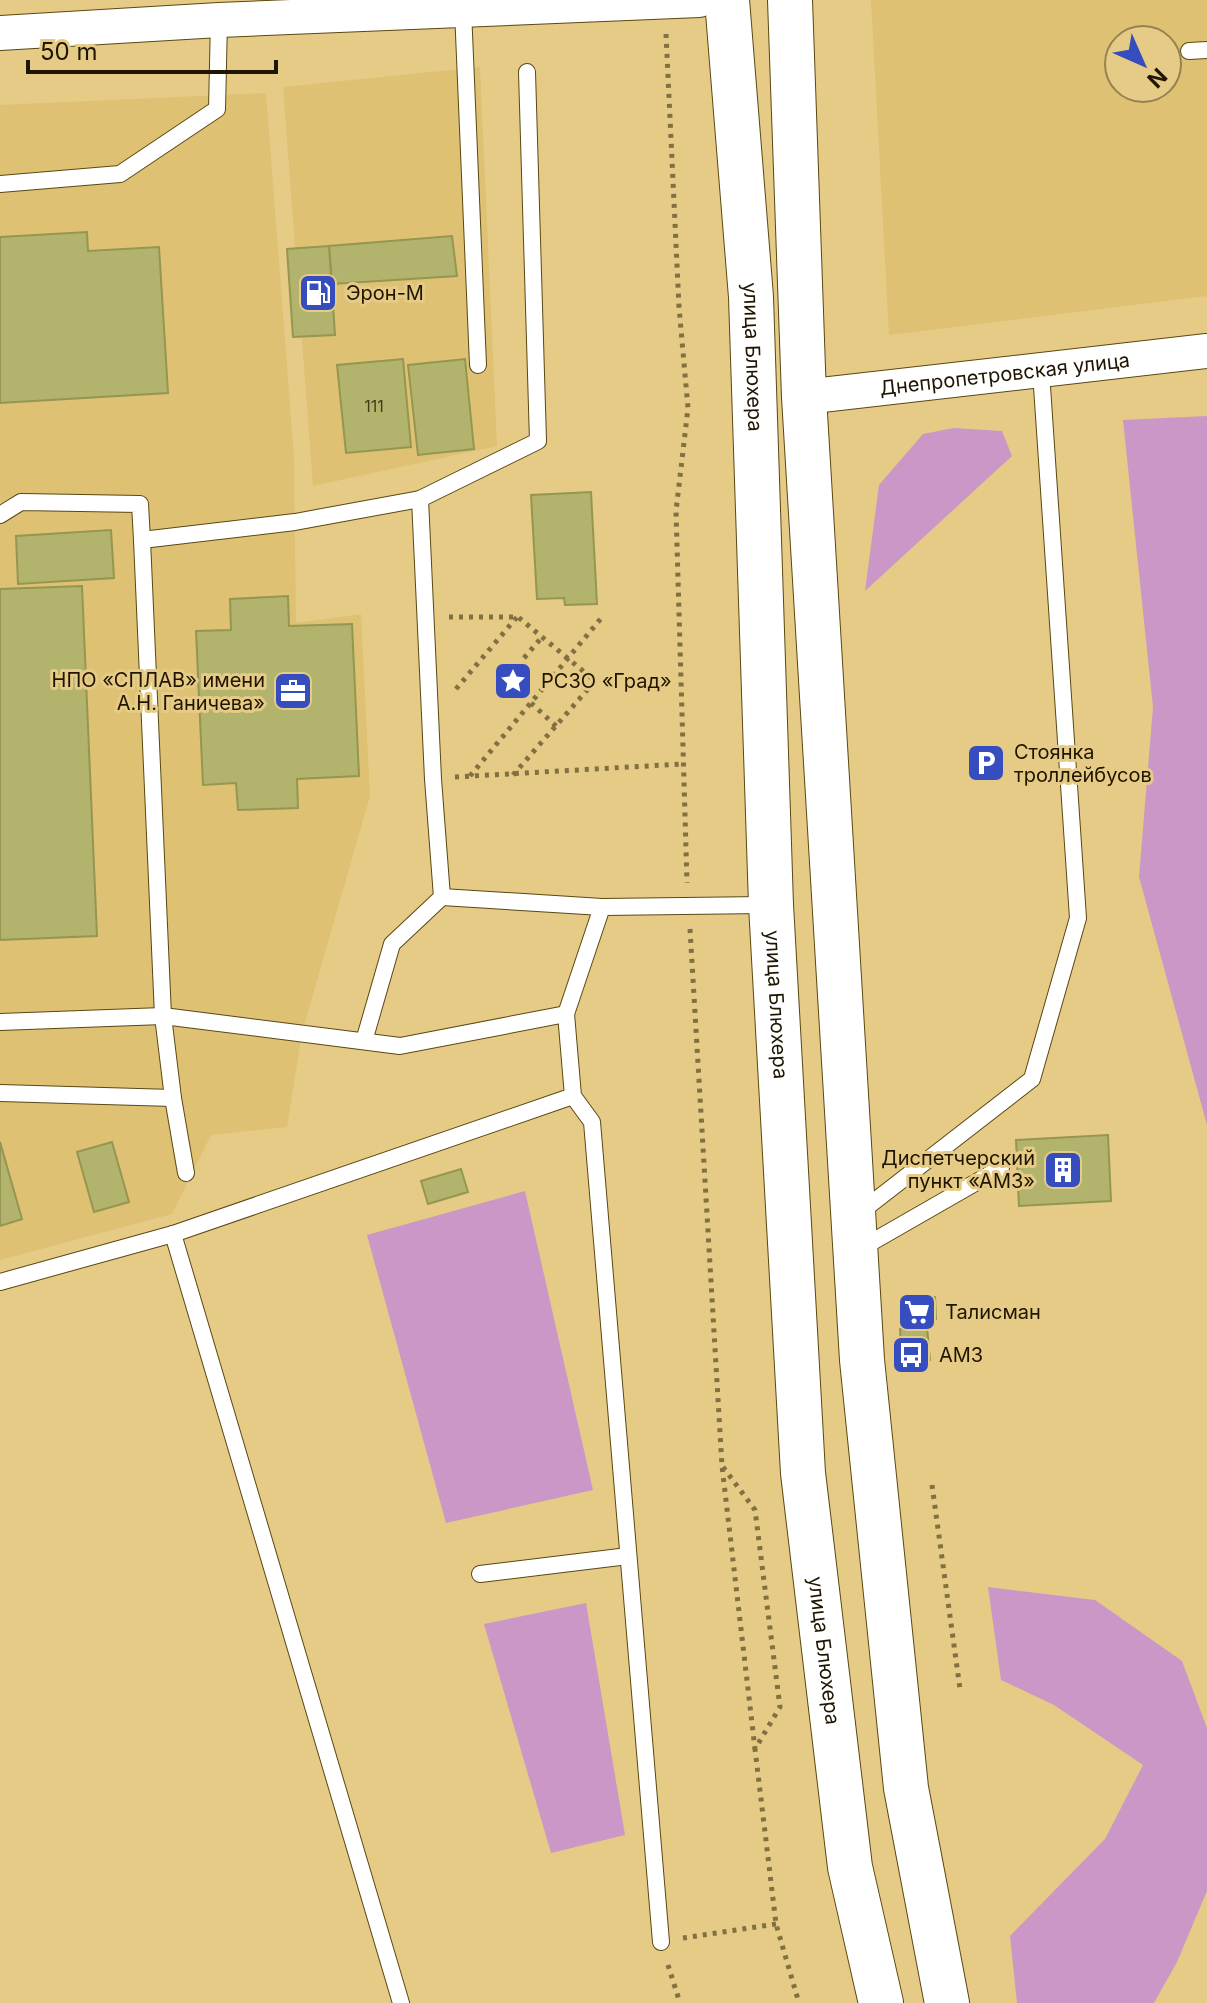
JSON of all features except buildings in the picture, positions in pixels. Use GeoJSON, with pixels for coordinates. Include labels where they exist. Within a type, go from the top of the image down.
{"type":"FeatureCollection","features":[{"type":"Feature","properties":{"kind":"main road","name":"улица Блюхера"},"geometry":{"type":"LineString","coordinates":[[727,0],[751,297],[771,905],[803,1473],[850,1867],[881,2003]]}},
{"type":"Feature","properties":{"kind":"main road"},"geometry":{"type":"LineString","coordinates":[[790,0],[804,397],[869,1435],[906,1788],[947,2003]]}},
{"type":"Feature","properties":{"kind":"main road"},"geometry":{"type":"LineString","coordinates":[[755,403],[804,397]]}},
{"type":"Feature","properties":{"kind":"street"},"geometry":{"type":"LineString","coordinates":[[0,33],[219,20],[699,0]]}},
{"type":"Feature","properties":{"kind":"street","name":"Днепропетровская улица"},"geometry":{"type":"LineString","coordinates":[[804,397],[1207,351]]}},
{"type":"Feature","properties":{"kind":"lane"},"geometry":{"type":"LineString","coordinates":[[463,10],[478,365]]}},
{"type":"Feature","properties":{"kind":"lane"},"geometry":{"type":"LineString","coordinates":[[0,184],[120,174],[217,109],[219,20]]}},
{"type":"Feature","properties":{"kind":"lane"},"geometry":{"type":"LineString","coordinates":[[1189,51],[1207,50]]}},
{"type":"Feature","properties":{"kind":"lane"},"geometry":{"type":"LineString","coordinates":[[142,540],[295,522],[420,499],[538,441],[527,72]]}},
{"type":"Feature","properties":{"kind":"lane"},"geometry":{"type":"LineString","coordinates":[[855,1235],[1032,1079],[1078,918],[1041,372]]}},
{"type":"Feature","properties":{"kind":"lane"},"geometry":{"type":"LineString","coordinates":[[420,499],[433,779],[442,897]]}},
{"type":"Feature","properties":{"kind":"lane"},"geometry":{"type":"LineString","coordinates":[[0,515],[21,502],[140,504],[163,1016],[186,1173]]}},
{"type":"Feature","properties":{"kind":"lane"},"geometry":{"type":"LineString","coordinates":[[364,1041],[392,944],[442,897],[602,907],[771,905]]}},
{"type":"Feature","properties":{"kind":"lane"},"geometry":{"type":"LineString","coordinates":[[602,907],[566,1014],[573,1096],[592,1122],[661,1942]]}},
{"type":"Feature","properties":{"kind":"lane"},"geometry":{"type":"LineString","coordinates":[[0,1022],[163,1016],[400,1046],[566,1014]]}},
{"type":"Feature","properties":{"kind":"lane"},"geometry":{"type":"LineString","coordinates":[[0,1093],[173,1098]]}},
{"type":"Feature","properties":{"kind":"lane"},"geometry":{"type":"LineString","coordinates":[[0,1282],[173,1234],[573,1096]]}},
{"type":"Feature","properties":{"kind":"lane"},"geometry":{"type":"LineString","coordinates":[[855,1235],[1001,1168]]}},
{"type":"Feature","properties":{"kind":"lane"},"geometry":{"type":"LineString","coordinates":[[173,1234],[401,2003]]}},
{"type":"Feature","properties":{"kind":"lane"},"geometry":{"type":"LineString","coordinates":[[480,1574],[628,1556]]}},
{"type":"Feature","properties":{"kind":"path"},"geometry":{"type":"LineString","coordinates":[[664,2],[679,307],[688,408],[676,511],[682,764],[722,1466],[776,1924],[799,2003]]}},
{"type":"Feature","properties":{"kind":"path"},"geometry":{"type":"LineString","coordinates":[[469,777],[603,616]]}},
{"type":"Feature","properties":{"kind":"path"},"geometry":{"type":"LineString","coordinates":[[427,617],[518,617],[595,681],[513,775]]}},
{"type":"Feature","properties":{"kind":"path"},"geometry":{"type":"LineString","coordinates":[[456,689],[518,617]]}},
{"type":"Feature","properties":{"kind":"path"},"geometry":{"type":"LineString","coordinates":[[524,658],[542,637]]}},
{"type":"Feature","properties":{"kind":"path"},"geometry":{"type":"LineString","coordinates":[[531,703],[556,726]]}},
{"type":"Feature","properties":{"kind":"path"},"geometry":{"type":"LineString","coordinates":[[433,779],[682,764]]}},
{"type":"Feature","properties":{"kind":"path"},"geometry":{"type":"LineString","coordinates":[[722,1466],[755,1510],[780,1707],[755,1749]]}},
{"type":"Feature","properties":{"kind":"path"},"geometry":{"type":"LineString","coordinates":[[932,1485],[960,1689]]}},
{"type":"Feature","properties":{"kind":"path"},"geometry":{"type":"LineString","coordinates":[[680,2003],[661,1942],[776,1924]]}},
{"type":"Feature","properties":{"kind":"shaded area"},"geometry":{"type":"Polygon","coordinates":[[[871,0],[1207,0],[1207,296],[889,335],[871,0]]]}},
{"type":"Feature","properties":{"kind":"shaded area"},"geometry":{"type":"Polygon","coordinates":[[[480,67],[497,446],[313,486],[283,87],[480,67]]]}},
{"type":"Feature","properties":{"kind":"shaded area"},"geometry":{"type":"Polygon","coordinates":[[[266,93],[294,457],[296,623],[361,614],[370,796],[302,1033],[287,1127],[211,1135],[172,1214],[0,1260],[0,105],[266,93]]]}},
{"type":"Feature","properties":{"kind":"shaded area"},"geometry":{"type":"Polygon","coordinates":[[[1207,416],[1207,1125],[1139,877],[1153,707],[1123,420],[1207,416]]]}},
{"type":"Feature","properties":{"kind":"shaded area"},"geometry":{"type":"Polygon","coordinates":[[[954,428],[1002,431],[1012,456],[865,591],[879,485],[923,434],[954,428]]]}},
{"type":"Feature","properties":{"kind":"shaded area"},"geometry":{"type":"Polygon","coordinates":[[[525,1191],[593,1490],[446,1523],[367,1235],[525,1191]]]}},
{"type":"Feature","properties":{"kind":"shaded area"},"geometry":{"type":"Polygon","coordinates":[[[988,1587],[1095,1600],[1182,1661],[1207,1728],[1207,1891],[1177,1962],[1154,2003],[1017,2003],[1010,1936],[1105,1839],[1143,1765],[1054,1705],[1001,1680],[988,1587]]]}},
{"type":"Feature","properties":{"kind":"shaded area"},"geometry":{"type":"Polygon","coordinates":[[[586,1603],[625,1835],[551,1853],[484,1624],[586,1603]]]}},
{"type":"Feature","properties":{"kind":"place","name":"Эрон-М"},"geometry":{"type":"Point","coordinates":[318,293]}},
{"type":"Feature","properties":{"kind":"place","name":"РСЗО «Град»"},"geometry":{"type":"Point","coordinates":[513,681]}},
{"type":"Feature","properties":{"kind":"place","name":"НПО «СПЛАВ» имени А.Н. Ганичева»"},"geometry":{"type":"Point","coordinates":[293,691]}},
{"type":"Feature","properties":{"kind":"place","name":"Стоянка троллейбусов"},"geometry":{"type":"Point","coordinates":[986,763]}},
{"type":"Feature","properties":{"kind":"place","name":"Диспетчерский пункт «АМЗ»"},"geometry":{"type":"Point","coordinates":[1063,1170]}},
{"type":"Feature","properties":{"kind":"place","name":"Талисман"},"geometry":{"type":"Point","coordinates":[917,1312]}},
{"type":"Feature","properties":{"kind":"place","name":"АМЗ"},"geometry":{"type":"Point","coordinates":[911,1355]}}]}
